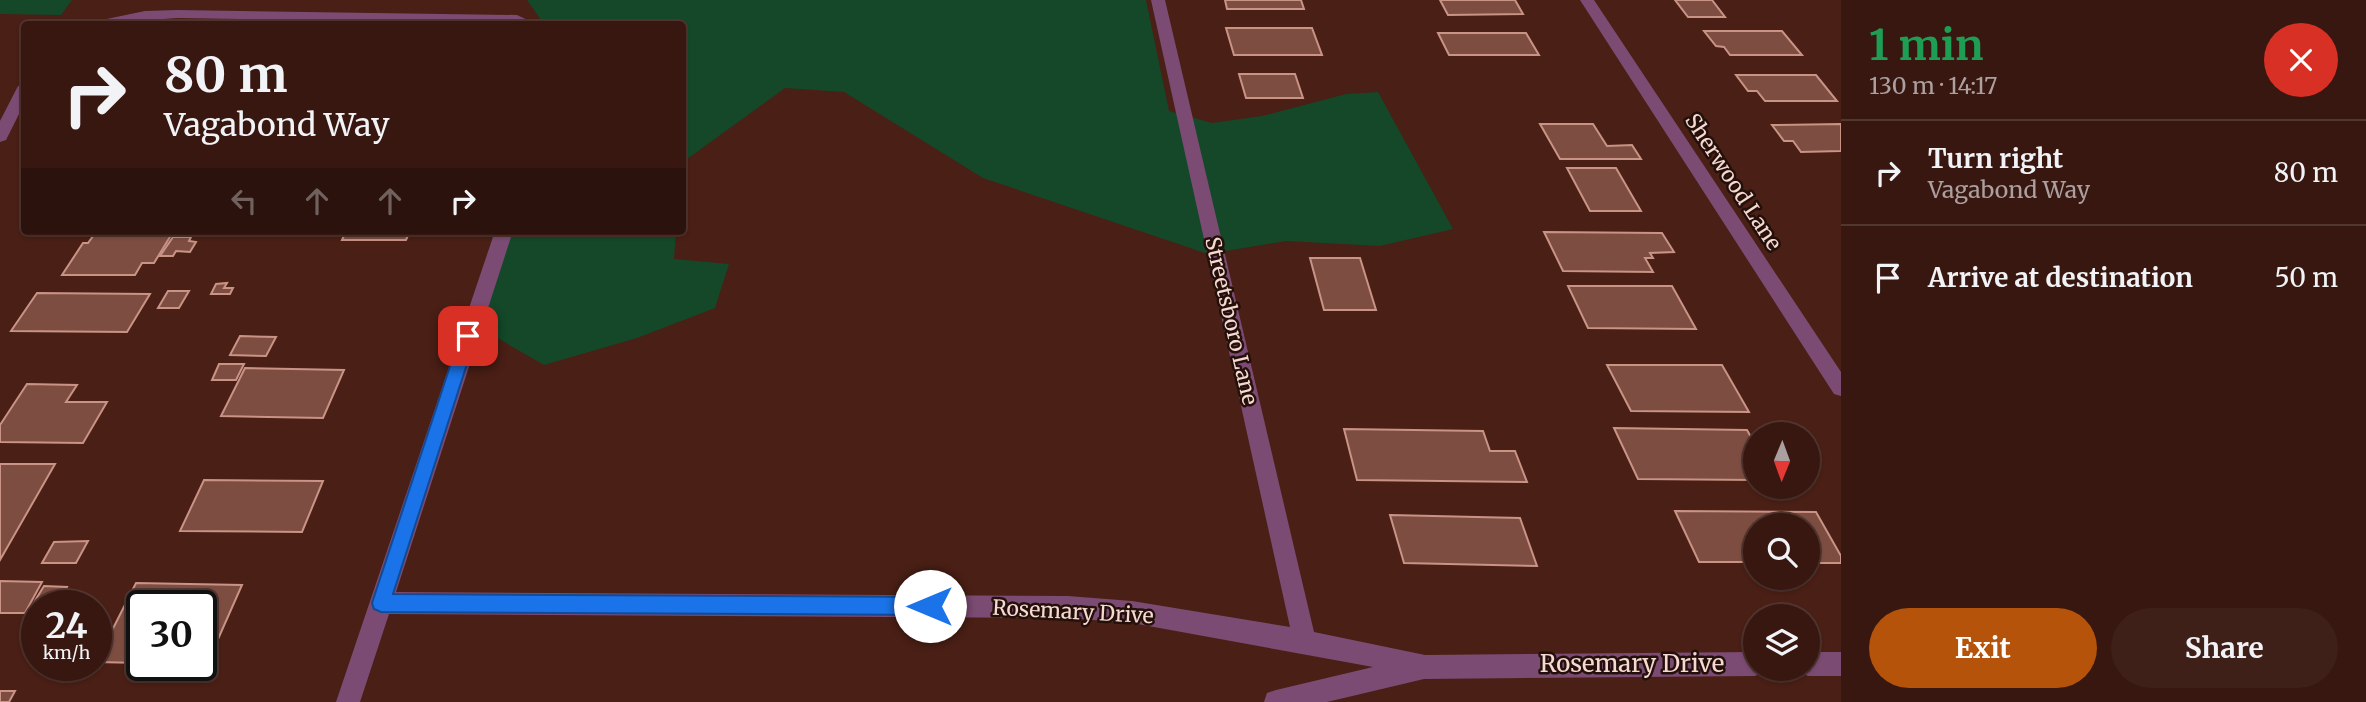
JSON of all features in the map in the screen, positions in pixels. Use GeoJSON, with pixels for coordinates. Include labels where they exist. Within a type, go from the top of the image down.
{"type":"FeatureCollection","features":[{"type":"Feature","properties":{"kind":"street","name":"Streetsboro Lane"},"geometry":{"type":"LineString","coordinates":[[1158,0],[1305,641]]}},
{"type":"Feature","properties":{"kind":"street","name":"Sherwood Lane"},"geometry":{"type":"LineString","coordinates":[[1587,0],[1841,388]]}},
{"type":"Feature","properties":{"kind":"street"},"geometry":{"type":"LineString","coordinates":[[116,21],[145,15],[177,14],[413,16],[522,21]]}},
{"type":"Feature","properties":{"kind":"street"},"geometry":{"type":"LineString","coordinates":[[0,136],[21,96]]}},
{"type":"Feature","properties":{"kind":"street"},"geometry":{"type":"LineString","coordinates":[[348,702],[503,235]]}},
{"type":"Feature","properties":{"kind":"street","name":"Rosemary Drive"},"geometry":{"type":"LineString","coordinates":[[381,603],[1068,607],[1132,612],[1305,641],[1425,667],[1743,664]]}},
{"type":"Feature","properties":{"kind":"street"},"geometry":{"type":"LineString","coordinates":[[1820,664],[1841,664]]}},
{"type":"Feature","properties":{"kind":"street","name":"Rosemary Drive"},"geometry":{"type":"LineString","coordinates":[[1276,702],[1311,699],[1425,667]]}},
{"type":"Feature","properties":{"kind":"green space"},"geometry":{"type":"Polygon","coordinates":[[[0,0],[72,0],[61,15],[0,14],[0,0]]]}},
{"type":"Feature","properties":{"kind":"green space"},"geometry":{"type":"Polygon","coordinates":[[[527,0],[1146,0],[1169,111],[1212,123],[1262,116],[1346,94],[1378,92],[1453,229],[1380,246],[1286,241],[1208,254],[983,178],[844,92],[785,88],[686,160],[686,21],[541,20],[527,0]]]}},
{"type":"Feature","properties":{"kind":"green space"},"geometry":{"type":"Polygon","coordinates":[[[493,235],[676,235],[674,259],[729,264],[715,308],[637,338],[544,365],[487,332],[493,235]]]}},
{"type":"Feature","properties":{"kind":"building"},"geometry":{"type":"Polygon","coordinates":[[[1225,0],[1301,0],[1304,9],[1227,9],[1225,0]]]}},
{"type":"Feature","properties":{"kind":"building"},"geometry":{"type":"Polygon","coordinates":[[[1440,0],[1515,0],[1523,14],[1448,15],[1440,0]]]}},
{"type":"Feature","properties":{"kind":"building"},"geometry":{"type":"Polygon","coordinates":[[[1675,0],[1712,0],[1725,17],[1688,17],[1675,0]]]}},
{"type":"Feature","properties":{"kind":"building"},"geometry":{"type":"Polygon","coordinates":[[[1226,28],[1312,28],[1322,55],[1234,55],[1226,28]]]}},
{"type":"Feature","properties":{"kind":"building"},"geometry":{"type":"Polygon","coordinates":[[[1704,31],[1782,31],[1802,55],[1730,55],[1724,47],[1716,46],[1704,31]]]}},
{"type":"Feature","properties":{"kind":"building"},"geometry":{"type":"Polygon","coordinates":[[[1438,33],[1526,33],[1539,55],[1449,55],[1438,33]]]}},
{"type":"Feature","properties":{"kind":"building"},"geometry":{"type":"Polygon","coordinates":[[[1239,74],[1295,74],[1303,98],[1246,98],[1239,74]]]}},
{"type":"Feature","properties":{"kind":"building"},"geometry":{"type":"Polygon","coordinates":[[[1736,75],[1816,75],[1837,101],[1765,101],[1757,91],[1748,91],[1736,75]]]}},
{"type":"Feature","properties":{"kind":"building"},"geometry":{"type":"Polygon","coordinates":[[[1540,124],[1593,124],[1607,146],[1632,145],[1641,159],[1560,159],[1540,124]]]}},
{"type":"Feature","properties":{"kind":"building"},"geometry":{"type":"Polygon","coordinates":[[[1841,124],[1841,151],[1801,152],[1793,141],[1784,141],[1772,125],[1841,124]]]}},
{"type":"Feature","properties":{"kind":"building"},"geometry":{"type":"Polygon","coordinates":[[[1567,168],[1616,168],[1641,211],[1590,211],[1567,168]]]}},
{"type":"Feature","properties":{"kind":"building"},"geometry":{"type":"Polygon","coordinates":[[[1544,232],[1662,233],[1674,252],[1650,253],[1653,258],[1645,258],[1653,272],[1563,271],[1544,232]]]}},
{"type":"Feature","properties":{"kind":"building"},"geometry":{"type":"Polygon","coordinates":[[[94,235],[171,235],[154,263],[142,263],[135,275],[62,275],[83,243],[88,243],[94,235]]]}},
{"type":"Feature","properties":{"kind":"building"},"geometry":{"type":"Polygon","coordinates":[[[344,235],[408,235],[406,240],[342,240],[344,235]]]}},
{"type":"Feature","properties":{"kind":"building"},"geometry":{"type":"Polygon","coordinates":[[[173,237],[191,237],[189,241],[196,242],[190,252],[176,251],[173,256],[160,256],[173,237]]]}},
{"type":"Feature","properties":{"kind":"building"},"geometry":{"type":"Polygon","coordinates":[[[1310,258],[1360,258],[1376,310],[1324,310],[1310,258]]]}},
{"type":"Feature","properties":{"kind":"building"},"geometry":{"type":"Polygon","coordinates":[[[227,283],[224,288],[233,288],[230,294],[211,294],[216,284],[227,283]]]}},
{"type":"Feature","properties":{"kind":"building"},"geometry":{"type":"Polygon","coordinates":[[[1568,286],[1672,286],[1696,329],[1588,328],[1568,286]]]}},
{"type":"Feature","properties":{"kind":"building"},"geometry":{"type":"Polygon","coordinates":[[[168,291],[189,291],[179,308],[158,308],[168,291]]]}},
{"type":"Feature","properties":{"kind":"building"},"geometry":{"type":"Polygon","coordinates":[[[37,293],[150,294],[127,332],[11,331],[37,293]]]}},
{"type":"Feature","properties":{"kind":"building"},"geometry":{"type":"Polygon","coordinates":[[[240,336],[276,337],[266,356],[230,355],[240,336]]]}},
{"type":"Feature","properties":{"kind":"building"},"geometry":{"type":"Polygon","coordinates":[[[219,364],[244,364],[236,380],[212,380],[219,364]]]}},
{"type":"Feature","properties":{"kind":"building"},"geometry":{"type":"Polygon","coordinates":[[[1607,365],[1722,365],[1749,412],[1631,411],[1607,365]]]}},
{"type":"Feature","properties":{"kind":"building"},"geometry":{"type":"Polygon","coordinates":[[[245,368],[344,370],[323,418],[221,416],[245,368]]]}},
{"type":"Feature","properties":{"kind":"building"},"geometry":{"type":"Polygon","coordinates":[[[27,384],[77,385],[66,402],[107,402],[83,443],[0,442],[0,425],[27,384]]]}},
{"type":"Feature","properties":{"kind":"building"},"geometry":{"type":"Polygon","coordinates":[[[1614,428],[1743,430],[1743,480],[1638,479],[1614,428]]]}},
{"type":"Feature","properties":{"kind":"building"},"geometry":{"type":"Polygon","coordinates":[[[1344,429],[1483,431],[1490,451],[1515,451],[1527,482],[1357,480],[1344,429]]]}},
{"type":"Feature","properties":{"kind":"building"},"geometry":{"type":"Polygon","coordinates":[[[0,464],[55,464],[0,560],[0,464]]]}},
{"type":"Feature","properties":{"kind":"building"},"geometry":{"type":"Polygon","coordinates":[[[204,480],[323,481],[302,532],[180,531],[204,480]]]}},
{"type":"Feature","properties":{"kind":"building"},"geometry":{"type":"Polygon","coordinates":[[[1675,511],[1817,513],[1743,513],[1743,562],[1699,562],[1675,511]]]}},
{"type":"Feature","properties":{"kind":"building"},"geometry":{"type":"Polygon","coordinates":[[[1390,515],[1520,518],[1537,566],[1404,563],[1390,515]]]}},
{"type":"Feature","properties":{"kind":"building"},"geometry":{"type":"Polygon","coordinates":[[[1820,519],[1841,556],[1841,563],[1820,563],[1820,519]]]}},
{"type":"Feature","properties":{"kind":"building"},"geometry":{"type":"Polygon","coordinates":[[[88,541],[76,563],[42,563],[54,542],[88,541]]]}},
{"type":"Feature","properties":{"kind":"building"},"geometry":{"type":"Polygon","coordinates":[[[0,581],[42,582],[38,590],[21,590],[21,613],[0,613],[0,581]]]}},
{"type":"Feature","properties":{"kind":"building"},"geometry":{"type":"Polygon","coordinates":[[[136,583],[242,585],[217,641],[217,590],[132,590],[136,583]]]}},
{"type":"Feature","properties":{"kind":"building"},"geometry":{"type":"Polygon","coordinates":[[[44,586],[67,587],[65,590],[42,590],[44,586]]]}},
{"type":"Feature","properties":{"kind":"building"},"geometry":{"type":"Polygon","coordinates":[[[126,603],[126,663],[112,662],[112,630],[126,603]]]}},
{"type":"Feature","properties":{"kind":"building"},"geometry":{"type":"Polygon","coordinates":[[[0,691],[15,691],[9,702],[0,702],[0,691]]]}},
{"type":"Feature","properties":{"kind":"route"},"geometry":{"type":"LineString","coordinates":[[468,336],[381,603],[930,606]]}}]}
